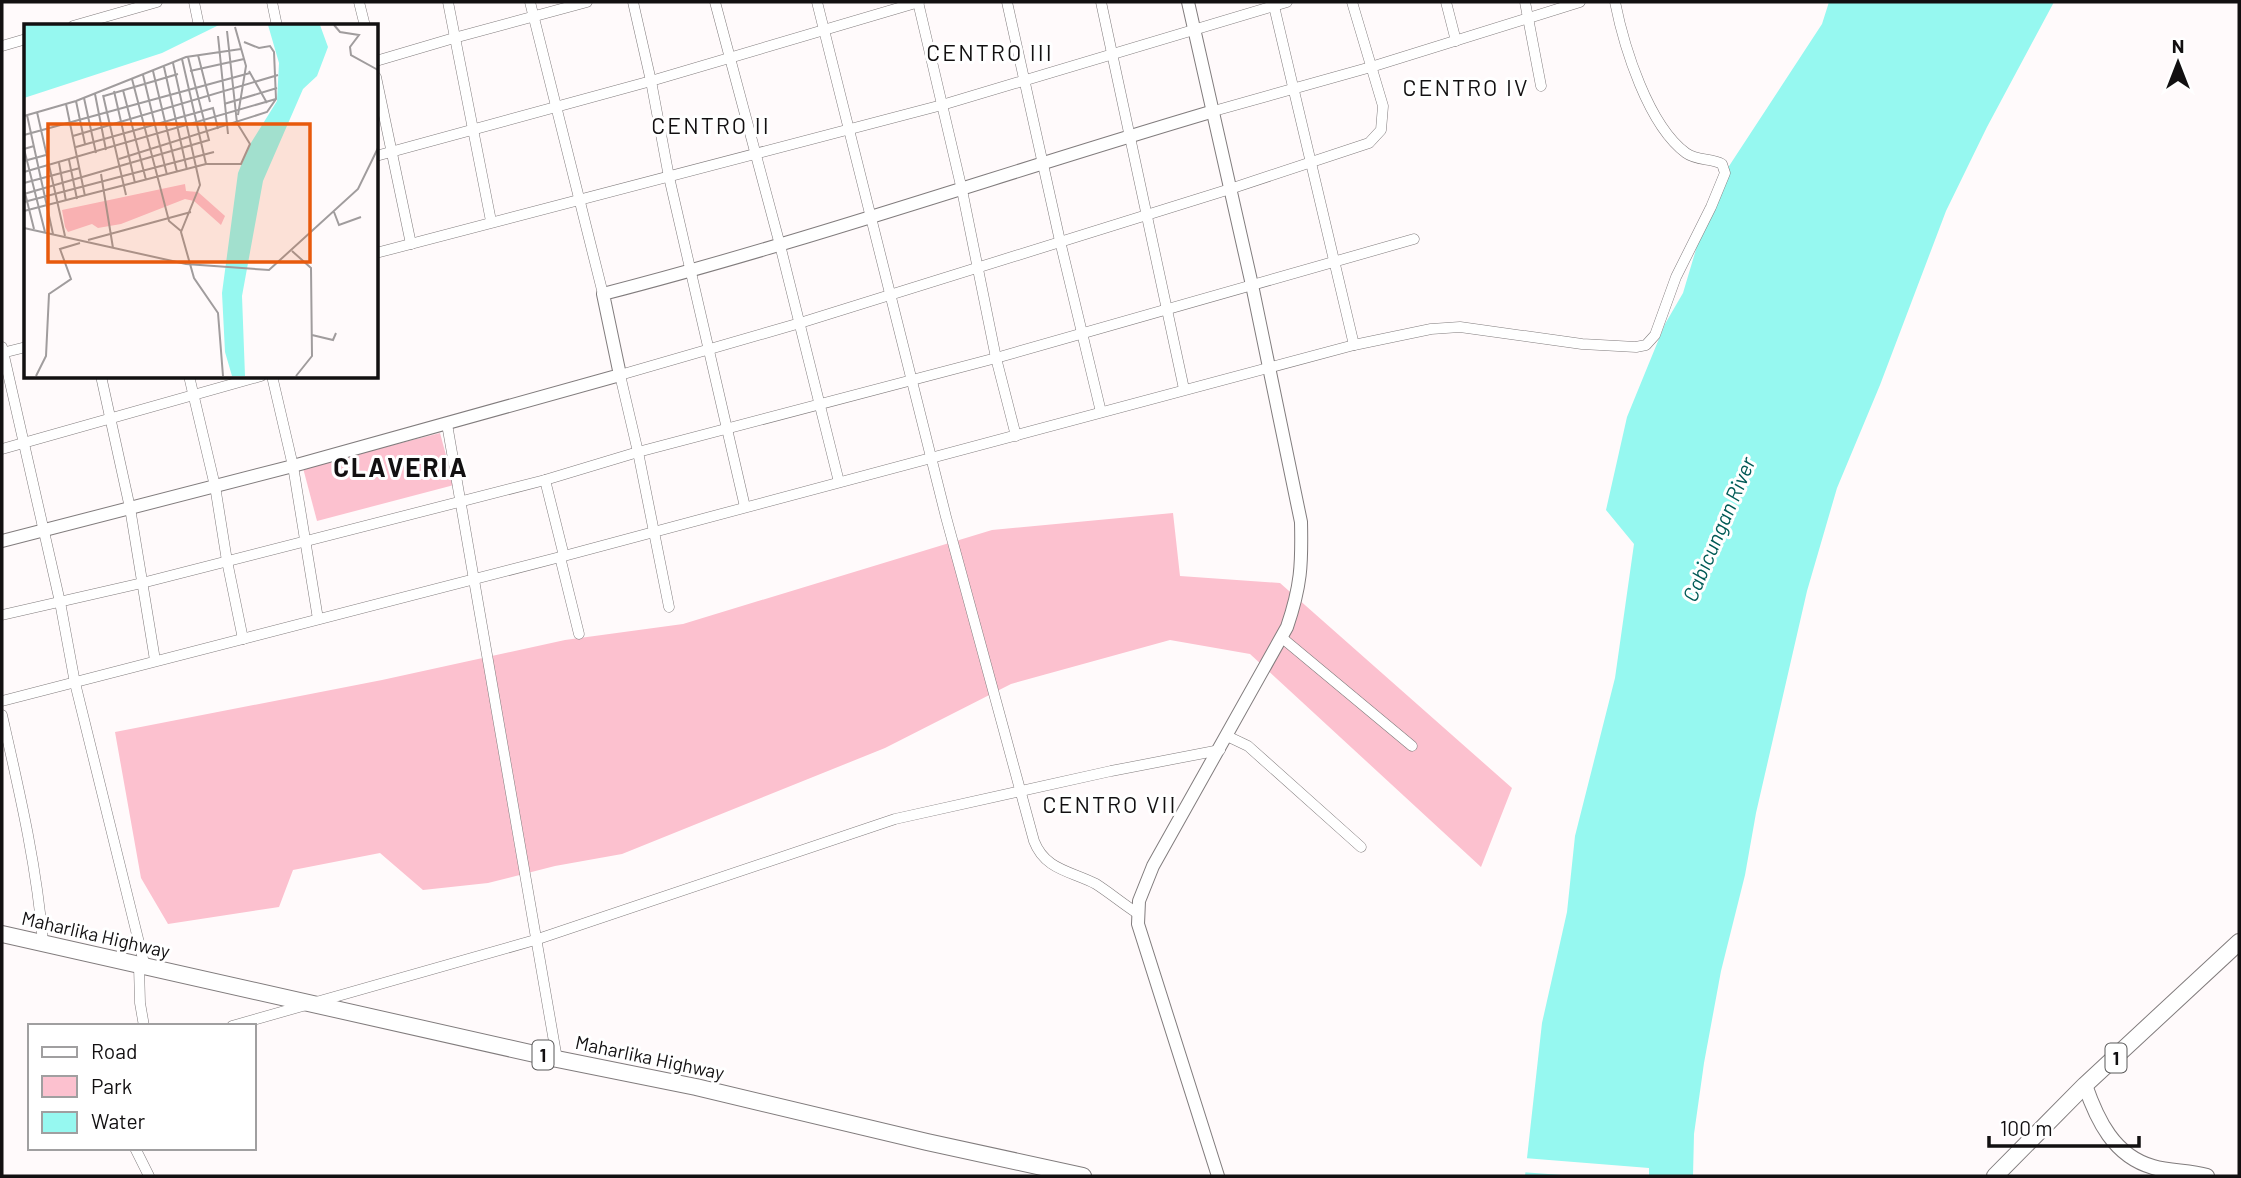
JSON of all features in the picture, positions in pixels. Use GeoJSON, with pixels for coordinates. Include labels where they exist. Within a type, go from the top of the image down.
{"type":"FeatureCollection","features":[{"type":"Feature","properties":{"kind":"highway","name":"Maharlika Highway"},"geometry":{"type":"LineString","coordinates":[[2,934],[557,1059],[696,1087],[1083,1176]]}},
{"type":"Feature","properties":{"kind":"highway","name":"1"},"geometry":{"type":"LineString","coordinates":[[1996,1176],[2085,1085],[2239,942]]}},
{"type":"Feature","properties":{"kind":"main road"},"geometry":{"type":"LineString","coordinates":[[2085,1085],[2101,1124],[2125,1153],[2154,1167],[2207,1176]]}},
{"type":"Feature","properties":{"kind":"street"},"geometry":{"type":"LineString","coordinates":[[80,24],[157,2]]}},
{"type":"Feature","properties":{"kind":"street"},"geometry":{"type":"LineString","coordinates":[[194,2],[199,24]]}},
{"type":"Feature","properties":{"kind":"street"},"geometry":{"type":"LineString","coordinates":[[272,2],[277,24]]}},
{"type":"Feature","properties":{"kind":"street"},"geometry":{"type":"LineString","coordinates":[[359,2],[364,24]]}},
{"type":"Feature","properties":{"kind":"street"},"geometry":{"type":"LineString","coordinates":[[447,2],[491,221]]}},
{"type":"Feature","properties":{"kind":"street"},"geometry":{"type":"LineString","coordinates":[[530,2],[603,295],[669,607]]}},
{"type":"Feature","properties":{"kind":"street"},"geometry":{"type":"LineString","coordinates":[[378,60],[587,2]]}},
{"type":"Feature","properties":{"kind":"street"},"geometry":{"type":"LineString","coordinates":[[633,2],[669,177],[745,507]]}},
{"type":"Feature","properties":{"kind":"street"},"geometry":{"type":"LineString","coordinates":[[715,2],[780,245],[839,482]]}},
{"type":"Feature","properties":{"kind":"street"},"geometry":{"type":"LineString","coordinates":[[817,2],[870,219],[1034,841],[1044,859],[1096,884],[1137,913]]}},
{"type":"Feature","properties":{"kind":"street"},"geometry":{"type":"LineString","coordinates":[[378,155],[651,81],[918,2],[962,190],[996,358],[1016,436]]}},
{"type":"Feature","properties":{"kind":"street"},"geometry":{"type":"LineString","coordinates":[[1007,2],[1101,412]]}},
{"type":"Feature","properties":{"kind":"street"},"geometry":{"type":"LineString","coordinates":[[1101,2],[1184,389]]}},
{"type":"Feature","properties":{"kind":"street"},"geometry":{"type":"LineString","coordinates":[[1188,2],[1252,285],[1301,522],[1302,570],[1296,598],[1281,637],[1153,866],[1137,913],[1142,938],[1218,1176]]}},
{"type":"Feature","properties":{"kind":"street"},"geometry":{"type":"LineString","coordinates":[[378,252],[942,105],[1112,52],[1287,2]]}},
{"type":"Feature","properties":{"kind":"street"},"geometry":{"type":"LineString","coordinates":[[2,541],[293,466],[710,351],[1369,143],[1379,134],[1383,121],[1383,106],[1352,2]]}},
{"type":"Feature","properties":{"kind":"street"},"geometry":{"type":"LineString","coordinates":[[1446,2],[1456,41]]}},
{"type":"Feature","properties":{"kind":"street"},"geometry":{"type":"LineString","coordinates":[[1525,2],[1541,86]]}},
{"type":"Feature","properties":{"kind":"street"},"geometry":{"type":"LineString","coordinates":[[603,295],[870,219],[1131,135],[1371,67],[1580,2]]}},
{"type":"Feature","properties":{"kind":"street"},"geometry":{"type":"LineString","coordinates":[[2,701],[654,533],[932,456],[1353,345],[1431,329],[1460,327],[1582,344],[1636,346],[1651,341],[1676,277],[1725,173],[1718,162],[1687,154],[1674,141],[1654,112],[1629,55],[1615,2]]}},
{"type":"Feature","properties":{"kind":"street"},"geometry":{"type":"LineString","coordinates":[[1273,4],[1353,345]]}},
{"type":"Feature","properties":{"kind":"street"},"geometry":{"type":"LineString","coordinates":[[2,46],[24,40]]}},
{"type":"Feature","properties":{"kind":"street"},"geometry":{"type":"LineString","coordinates":[[378,86],[411,244]]}},
{"type":"Feature","properties":{"kind":"street"},"geometry":{"type":"LineString","coordinates":[[2,615],[142,583],[545,480],[638,452],[996,358],[1413,239]]}},
{"type":"Feature","properties":{"kind":"street"},"geometry":{"type":"LineString","coordinates":[[24,347],[2,351],[26,443],[75,683],[142,966],[140,1003],[144,1024]]}},
{"type":"Feature","properties":{"kind":"street"},"geometry":{"type":"LineString","coordinates":[[102,378],[130,508],[155,660]]}},
{"type":"Feature","properties":{"kind":"street"},"geometry":{"type":"LineString","coordinates":[[189,378],[215,486],[243,639]]}},
{"type":"Feature","properties":{"kind":"street"},"geometry":{"type":"LineString","coordinates":[[2,449],[254,378]]}},
{"type":"Feature","properties":{"kind":"street"},"geometry":{"type":"LineString","coordinates":[[272,378],[293,466],[318,619]]}},
{"type":"Feature","properties":{"kind":"street"},"geometry":{"type":"LineString","coordinates":[[447,424],[557,1059]]}},
{"type":"Feature","properties":{"kind":"street"},"geometry":{"type":"LineString","coordinates":[[545,480],[579,634]]}},
{"type":"Feature","properties":{"kind":"street"},"geometry":{"type":"LineString","coordinates":[[1281,637],[1412,746]]}},
{"type":"Feature","properties":{"kind":"street"},"geometry":{"type":"LineString","coordinates":[[2,715],[33,861],[43,943]]}},
{"type":"Feature","properties":{"kind":"street"},"geometry":{"type":"LineString","coordinates":[[1227,736],[1248,746],[1361,847]]}},
{"type":"Feature","properties":{"kind":"street"},"geometry":{"type":"LineString","coordinates":[[240,1024],[535,940],[917,813],[1220,750]]}},
{"type":"Feature","properties":{"kind":"street"},"geometry":{"type":"LineString","coordinates":[[136,1150],[149,1176]]}},
{"type":"Feature","properties":{"kind":"green space"},"geometry":{"type":"Polygon","coordinates":[[[440,433],[454,485],[317,521],[303,468],[440,433]]]}},
{"type":"Feature","properties":{"kind":"green space"},"geometry":{"type":"Polygon","coordinates":[[[1173,513],[1180,576],[1280,583],[1512,788],[1481,867],[1250,654],[1170,640],[1011,684],[885,748],[622,854],[555,866],[488,883],[423,890],[380,853],[293,870],[279,907],[168,924],[141,878],[115,732],[382,680],[565,640],[683,624],[992,530],[1173,513]]]}},
{"type":"Feature","properties":{"kind":"water","name":"Cabicungan River"},"geometry":{"type":"Polygon","coordinates":[[[1829,2],[2054,2],[1987,127],[1946,211],[1880,385],[1837,488],[1807,591],[1756,813],[1745,875],[1721,971],[1694,1134],[1693,1176],[1525,1176],[1542,1023],[1567,912],[1575,836],[1615,678],[1634,544],[1606,510],[1627,417],[1665,324],[1683,293],[1714,189],[1822,24],[1829,2]]]}},
{"type":"Feature","properties":{"kind":"pier"},"geometry":{"type":"Polygon","coordinates":[[[1524,1158],[1649,1168],[1649,1176],[1576,1176],[1522,1172],[1524,1158]]]}},
{"type":"Feature","properties":{"kind":"district","name":"CENTRO III"},"geometry":{"type":"Point","coordinates":[990,52]}},
{"type":"Feature","properties":{"kind":"district","name":"CENTRO IV"},"geometry":{"type":"Point","coordinates":[1466,87]}},
{"type":"Feature","properties":{"kind":"district","name":"CENTRO II"},"geometry":{"type":"Point","coordinates":[711,125]}},
{"type":"Feature","properties":{"kind":"district","name":"CLAVERIA"},"geometry":{"type":"Point","coordinates":[401,466]}},
{"type":"Feature","properties":{"kind":"district","name":"CENTRO VII"},"geometry":{"type":"Point","coordinates":[1110,804]}}]}
